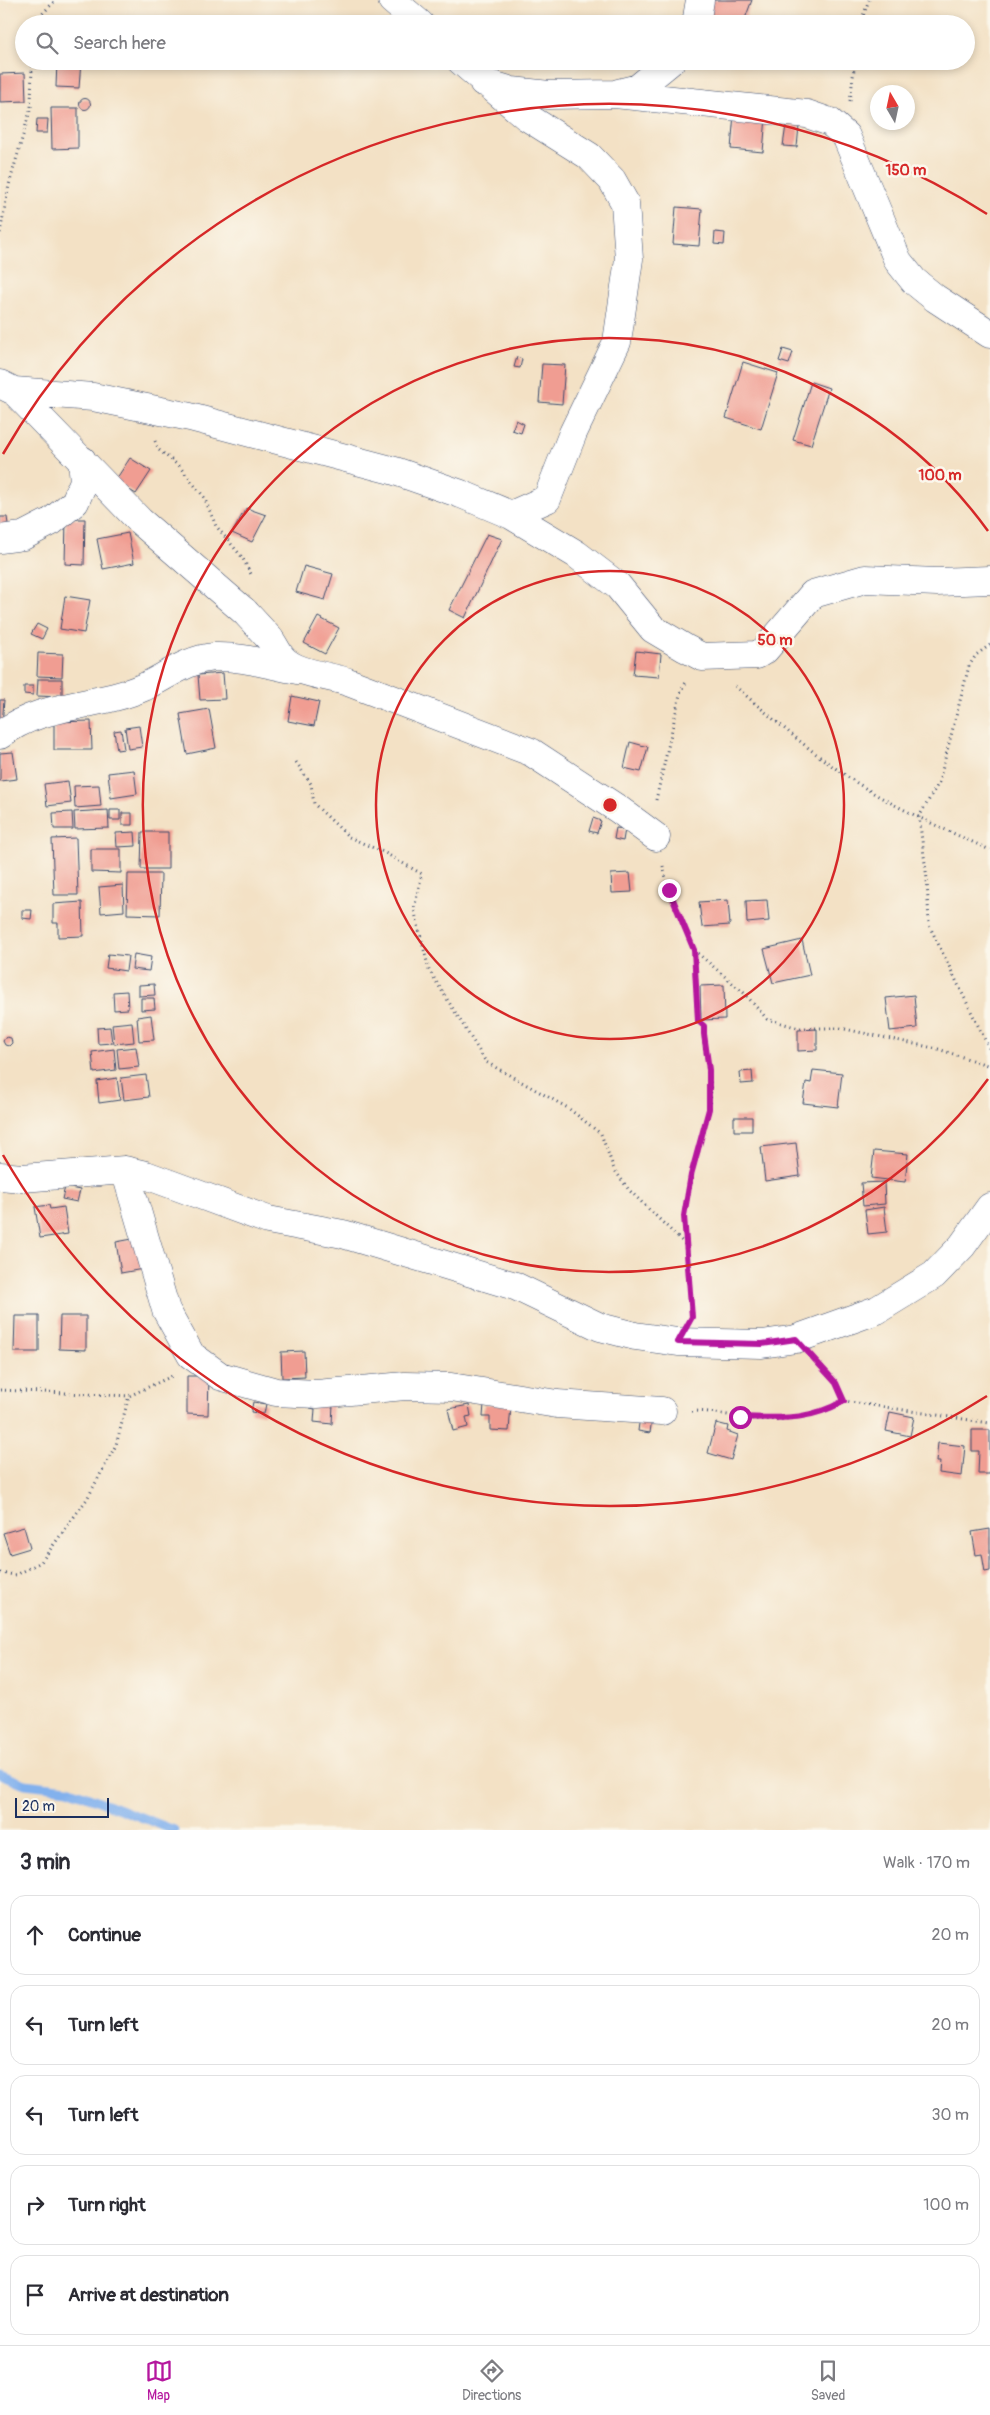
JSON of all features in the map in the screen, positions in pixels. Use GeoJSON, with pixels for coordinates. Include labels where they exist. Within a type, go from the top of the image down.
{"type":"FeatureCollection","features":[{"type":"Feature","properties":{"kind":"street"},"geometry":{"type":"LineString","coordinates":[[392,0],[410,15]]}},
{"type":"Feature","properties":{"kind":"street"},"geometry":{"type":"LineString","coordinates":[[698,15],[700,0]]}},
{"type":"Feature","properties":{"kind":"street"},"geometry":{"type":"LineString","coordinates":[[470,70],[527,117],[589,156],[612,180],[625,203],[629,259],[617,342],[573,433],[547,499],[511,515]]}},
{"type":"Feature","properties":{"kind":"street"},"geometry":{"type":"LineString","coordinates":[[615,94],[638,88],[660,70]]}},
{"type":"Feature","properties":{"kind":"street"},"geometry":{"type":"LineString","coordinates":[[483,82],[512,91],[549,95],[615,94],[807,114],[830,122],[846,136],[898,262],[914,281],[935,298],[990,334]]}},
{"type":"Feature","properties":{"kind":"street"},"geometry":{"type":"LineString","coordinates":[[7,387],[93,397],[190,417],[395,471],[461,494],[511,515],[576,554],[618,586],[653,629],[702,657],[756,655],[764,650],[813,594],[844,584],[865,580],[937,582],[990,580]]}},
{"type":"Feature","properties":{"kind":"street"},"geometry":{"type":"LineString","coordinates":[[7,387],[82,460],[140,521],[245,612],[269,638],[283,659],[301,671]]}},
{"type":"Feature","properties":{"kind":"street"},"geometry":{"type":"LineString","coordinates":[[0,539],[22,536],[52,521],[75,502],[84,481],[82,460]]}},
{"type":"Feature","properties":{"kind":"street"},"geometry":{"type":"LineString","coordinates":[[0,735],[32,715],[118,696],[144,687],[193,661],[213,657],[246,658],[335,677],[531,752],[618,809],[656,837]]}},
{"type":"Feature","properties":{"kind":"street"},"geometry":{"type":"LineString","coordinates":[[125,1170],[166,1310],[191,1354],[220,1376],[276,1392],[318,1394],[405,1386],[451,1387],[557,1404],[662,1411]]}},
{"type":"Feature","properties":{"kind":"street"},"geometry":{"type":"LineString","coordinates":[[0,1176],[22,1178],[125,1170],[146,1175],[268,1220],[343,1234],[515,1286],[600,1327],[635,1336],[678,1342],[762,1344],[796,1339],[877,1310],[934,1275],[962,1246],[990,1207]]}},
{"type":"Feature","properties":{"kind":"path"},"geometry":{"type":"LineString","coordinates":[[41,15],[56,0]]}},
{"type":"Feature","properties":{"kind":"path"},"geometry":{"type":"LineString","coordinates":[[863,15],[869,0]]}},
{"type":"Feature","properties":{"kind":"path"},"geometry":{"type":"LineString","coordinates":[[0,233],[9,185],[31,107],[32,70]]}},
{"type":"Feature","properties":{"kind":"path"},"geometry":{"type":"LineString","coordinates":[[143,407],[159,450],[179,466],[204,497],[216,526],[242,557],[253,578]]}},
{"type":"Feature","properties":{"kind":"path"},"geometry":{"type":"LineString","coordinates":[[990,644],[976,654],[970,666],[939,782],[919,818],[927,880],[929,925],[990,1050]]}},
{"type":"Feature","properties":{"kind":"path"},"geometry":{"type":"LineString","coordinates":[[678,1342],[692,1317],[684,1221],[686,1200],[709,1109],[709,1070],[704,1026],[698,1021],[694,950],[669,890],[656,837],[655,806],[660,776],[681,690],[702,657],[784,729],[849,778],[919,818],[990,850]]}},
{"type":"Feature","properties":{"kind":"path"},"geometry":{"type":"LineString","coordinates":[[296,762],[311,784],[314,804],[349,837],[385,853],[422,874],[414,909],[429,970],[486,1062],[568,1108],[601,1134],[614,1169],[629,1190],[686,1245]]}},
{"type":"Feature","properties":{"kind":"path"},"geometry":{"type":"LineString","coordinates":[[694,950],[744,993],[767,1020],[799,1028],[840,1028],[938,1049],[990,1066]]}},
{"type":"Feature","properties":{"kind":"path"},"geometry":{"type":"LineString","coordinates":[[796,1339],[836,1383],[844,1401]]}},
{"type":"Feature","properties":{"kind":"path"},"geometry":{"type":"LineString","coordinates":[[0,1390],[129,1396],[177,1374],[220,1376]]}},
{"type":"Feature","properties":{"kind":"path"},"geometry":{"type":"LineString","coordinates":[[0,1573],[16,1575],[42,1562],[87,1499],[116,1446],[129,1396]]}},
{"type":"Feature","properties":{"kind":"path"},"geometry":{"type":"LineString","coordinates":[[662,1411],[712,1411],[740,1417],[795,1419],[831,1408],[844,1401],[990,1423]]}},
{"type":"Feature","properties":{"kind":"building"},"geometry":{"type":"Polygon","coordinates":[[[712,0],[752,0],[746,15],[707,15],[712,0]]]}},
{"type":"Feature","properties":{"kind":"building"},"geometry":{"type":"Polygon","coordinates":[[[57,70],[80,70],[79,88],[56,87],[57,70]]]}},
{"type":"Feature","properties":{"kind":"building"},"geometry":{"type":"Polygon","coordinates":[[[25,73],[26,101],[0,102],[0,74],[25,73]]]}},
{"type":"Feature","properties":{"kind":"building"},"geometry":{"type":"Polygon","coordinates":[[[83,99],[87,99],[90,104],[89,108],[83,109],[80,106],[80,102],[83,99]]]}},
{"type":"Feature","properties":{"kind":"building"},"geometry":{"type":"Polygon","coordinates":[[[51,108],[78,108],[78,148],[52,149],[51,108]]]}},
{"type":"Feature","properties":{"kind":"building"},"geometry":{"type":"Polygon","coordinates":[[[734,114],[766,117],[763,152],[731,149],[734,114]]]}},
{"type":"Feature","properties":{"kind":"building"},"geometry":{"type":"Polygon","coordinates":[[[37,119],[48,119],[47,133],[36,133],[37,119]]]}},
{"type":"Feature","properties":{"kind":"building"},"geometry":{"type":"Polygon","coordinates":[[[786,125],[799,126],[797,147],[783,146],[786,125]]]}},
{"type":"Feature","properties":{"kind":"building"},"geometry":{"type":"Polygon","coordinates":[[[676,207],[702,209],[699,246],[673,244],[676,207]]]}},
{"type":"Feature","properties":{"kind":"building"},"geometry":{"type":"Polygon","coordinates":[[[715,232],[725,233],[724,245],[714,244],[715,232]]]}},
{"type":"Feature","properties":{"kind":"building"},"geometry":{"type":"Polygon","coordinates":[[[783,349],[793,352],[789,364],[779,361],[783,349]]]}},
{"type":"Feature","properties":{"kind":"building"},"geometry":{"type":"Polygon","coordinates":[[[517,357],[522,359],[520,368],[514,367],[517,357]]]}},
{"type":"Feature","properties":{"kind":"building"},"geometry":{"type":"Polygon","coordinates":[[[743,362],[778,373],[761,429],[726,418],[743,362]]]}},
{"type":"Feature","properties":{"kind":"building"},"geometry":{"type":"Polygon","coordinates":[[[542,364],[565,365],[562,404],[539,402],[542,364]]]}},
{"type":"Feature","properties":{"kind":"building"},"geometry":{"type":"Polygon","coordinates":[[[811,382],[829,388],[811,445],[793,440],[811,382]]]}},
{"type":"Feature","properties":{"kind":"building"},"geometry":{"type":"Polygon","coordinates":[[[516,420],[524,424],[521,433],[512,430],[516,420]]]}},
{"type":"Feature","properties":{"kind":"building"},"geometry":{"type":"Polygon","coordinates":[[[130,458],[151,471],[136,494],[115,481],[130,458]]]}},
{"type":"Feature","properties":{"kind":"building"},"geometry":{"type":"Polygon","coordinates":[[[246,508],[266,515],[252,542],[232,533],[246,508]]]}},
{"type":"Feature","properties":{"kind":"building"},"geometry":{"type":"Polygon","coordinates":[[[0,517],[7,517],[8,524],[0,525],[0,517]]]}},
{"type":"Feature","properties":{"kind":"building"},"geometry":{"type":"Polygon","coordinates":[[[66,519],[85,519],[84,565],[65,564],[66,519]]]}},
{"type":"Feature","properties":{"kind":"building"},"geometry":{"type":"Polygon","coordinates":[[[128,533],[134,563],[103,569],[97,539],[128,533]]]}},
{"type":"Feature","properties":{"kind":"building"},"geometry":{"type":"Polygon","coordinates":[[[487,534],[502,539],[465,618],[449,610],[487,534]]]}},
{"type":"Feature","properties":{"kind":"building"},"geometry":{"type":"Polygon","coordinates":[[[304,566],[333,574],[325,600],[296,592],[304,566]]]}},
{"type":"Feature","properties":{"kind":"building"},"geometry":{"type":"Polygon","coordinates":[[[65,596],[90,600],[84,633],[60,629],[65,596]]]}},
{"type":"Feature","properties":{"kind":"building"},"geometry":{"type":"Polygon","coordinates":[[[318,617],[339,628],[325,654],[304,643],[318,617]]]}},
{"type":"Feature","properties":{"kind":"building"},"geometry":{"type":"Polygon","coordinates":[[[37,624],[47,629],[42,639],[31,634],[37,624]]]}},
{"type":"Feature","properties":{"kind":"building"},"geometry":{"type":"Polygon","coordinates":[[[636,651],[661,654],[659,677],[633,675],[636,651]]]}},
{"type":"Feature","properties":{"kind":"building"},"geometry":{"type":"Polygon","coordinates":[[[38,653],[63,654],[62,677],[37,676],[38,653]]]}},
{"type":"Feature","properties":{"kind":"building"},"geometry":{"type":"Polygon","coordinates":[[[223,673],[225,699],[200,700],[198,675],[223,673]]]}},
{"type":"Feature","properties":{"kind":"building"},"geometry":{"type":"Polygon","coordinates":[[[38,679],[62,679],[62,697],[37,696],[38,679]]]}},
{"type":"Feature","properties":{"kind":"building"},"geometry":{"type":"Polygon","coordinates":[[[24,686],[33,686],[33,695],[24,694],[24,686]]]}},
{"type":"Feature","properties":{"kind":"building"},"geometry":{"type":"Polygon","coordinates":[[[292,696],[319,702],[314,726],[288,721],[292,696]]]}},
{"type":"Feature","properties":{"kind":"building"},"geometry":{"type":"Polygon","coordinates":[[[0,700],[4,700],[2,725],[0,724],[0,700]]]}},
{"type":"Feature","properties":{"kind":"building"},"geometry":{"type":"Polygon","coordinates":[[[209,709],[216,748],[187,754],[180,714],[209,709]]]}},
{"type":"Feature","properties":{"kind":"building"},"geometry":{"type":"Polygon","coordinates":[[[91,721],[92,750],[54,750],[54,722],[91,721]]]}},
{"type":"Feature","properties":{"kind":"building"},"geometry":{"type":"Polygon","coordinates":[[[139,726],[142,747],[128,749],[125,728],[139,726]]]}},
{"type":"Feature","properties":{"kind":"building"},"geometry":{"type":"Polygon","coordinates":[[[121,730],[124,749],[117,750],[114,731],[121,730]]]}},
{"type":"Feature","properties":{"kind":"building"},"geometry":{"type":"Polygon","coordinates":[[[630,742],[648,747],[641,772],[624,768],[630,742]]]}},
{"type":"Feature","properties":{"kind":"building"},"geometry":{"type":"Polygon","coordinates":[[[13,752],[17,779],[0,781],[0,753],[13,752]]]}},
{"type":"Feature","properties":{"kind":"building"},"geometry":{"type":"Polygon","coordinates":[[[134,770],[137,794],[111,798],[108,773],[134,770]]]}},
{"type":"Feature","properties":{"kind":"building"},"geometry":{"type":"Polygon","coordinates":[[[68,781],[71,803],[47,806],[44,784],[68,781]]]}},
{"type":"Feature","properties":{"kind":"building"},"geometry":{"type":"Polygon","coordinates":[[[99,785],[101,806],[75,808],[74,786],[99,785]]]}},
{"type":"Feature","properties":{"kind":"building"},"geometry":{"type":"Polygon","coordinates":[[[108,810],[109,828],[75,829],[74,812],[108,810]]]}},
{"type":"Feature","properties":{"kind":"building"},"geometry":{"type":"Polygon","coordinates":[[[110,810],[120,810],[120,820],[110,820],[110,810]]]}},
{"type":"Feature","properties":{"kind":"building"},"geometry":{"type":"Polygon","coordinates":[[[72,812],[73,829],[54,829],[53,813],[72,812]]]}},
{"type":"Feature","properties":{"kind":"building"},"geometry":{"type":"Polygon","coordinates":[[[122,813],[132,813],[132,825],[122,825],[122,813]]]}},
{"type":"Feature","properties":{"kind":"building"},"geometry":{"type":"Polygon","coordinates":[[[593,818],[601,821],[597,833],[589,831],[593,818]]]}},
{"type":"Feature","properties":{"kind":"building"},"geometry":{"type":"Polygon","coordinates":[[[616,828],[625,829],[623,841],[614,839],[616,828]]]}},
{"type":"Feature","properties":{"kind":"building"},"geometry":{"type":"Polygon","coordinates":[[[135,832],[136,846],[117,847],[116,833],[135,832]]]}},
{"type":"Feature","properties":{"kind":"building"},"geometry":{"type":"Polygon","coordinates":[[[142,832],[168,832],[168,869],[141,869],[142,832]]]}},
{"type":"Feature","properties":{"kind":"building"},"geometry":{"type":"Polygon","coordinates":[[[76,838],[78,895],[54,895],[52,839],[76,838]]]}},
{"type":"Feature","properties":{"kind":"building"},"geometry":{"type":"Polygon","coordinates":[[[91,849],[121,849],[121,873],[91,872],[91,849]]]}},
{"type":"Feature","properties":{"kind":"building"},"geometry":{"type":"Polygon","coordinates":[[[630,873],[632,892],[612,893],[611,874],[630,873]]]}},
{"type":"Feature","properties":{"kind":"building"},"geometry":{"type":"Polygon","coordinates":[[[128,874],[161,874],[160,915],[127,914],[128,874]]]}},
{"type":"Feature","properties":{"kind":"building"},"geometry":{"type":"Polygon","coordinates":[[[123,885],[124,911],[101,913],[99,887],[123,885]]]}},
{"type":"Feature","properties":{"kind":"building"},"geometry":{"type":"Polygon","coordinates":[[[728,900],[730,925],[702,927],[699,902],[728,900]]]}},
{"type":"Feature","properties":{"kind":"building"},"geometry":{"type":"Polygon","coordinates":[[[767,900],[769,921],[747,923],[746,901],[767,900]]]}},
{"type":"Feature","properties":{"kind":"building"},"geometry":{"type":"Polygon","coordinates":[[[82,902],[83,936],[58,937],[58,923],[53,923],[53,904],[82,902]]]}},
{"type":"Feature","properties":{"kind":"building"},"geometry":{"type":"Polygon","coordinates":[[[22,910],[32,910],[31,919],[22,918],[22,910]]]}},
{"type":"Feature","properties":{"kind":"building"},"geometry":{"type":"Polygon","coordinates":[[[802,940],[810,975],[773,983],[764,949],[802,940]]]}},
{"type":"Feature","properties":{"kind":"building"},"geometry":{"type":"Polygon","coordinates":[[[108,954],[128,956],[126,971],[106,968],[108,954]]]}},
{"type":"Feature","properties":{"kind":"building"},"geometry":{"type":"Polygon","coordinates":[[[134,954],[151,957],[149,971],[132,969],[134,954]]]}},
{"type":"Feature","properties":{"kind":"building"},"geometry":{"type":"Polygon","coordinates":[[[154,984],[155,995],[139,996],[139,985],[154,984]]]}},
{"type":"Feature","properties":{"kind":"building"},"geometry":{"type":"Polygon","coordinates":[[[724,985],[725,1019],[701,1020],[700,986],[724,985]]]}},
{"type":"Feature","properties":{"kind":"building"},"geometry":{"type":"Polygon","coordinates":[[[127,991],[128,1009],[114,1010],[113,992],[127,991]]]}},
{"type":"Feature","properties":{"kind":"building"},"geometry":{"type":"Polygon","coordinates":[[[914,995],[917,1028],[890,1031],[886,998],[914,995]]]}},
{"type":"Feature","properties":{"kind":"building"},"geometry":{"type":"Polygon","coordinates":[[[141,998],[154,998],[155,1009],[141,1010],[141,998]]]}},
{"type":"Feature","properties":{"kind":"building"},"geometry":{"type":"Polygon","coordinates":[[[151,1015],[154,1040],[139,1041],[137,1017],[151,1015]]]}},
{"type":"Feature","properties":{"kind":"building"},"geometry":{"type":"Polygon","coordinates":[[[132,1022],[134,1042],[114,1044],[112,1024],[132,1022]]]}},
{"type":"Feature","properties":{"kind":"building"},"geometry":{"type":"Polygon","coordinates":[[[110,1027],[112,1043],[98,1044],[97,1028],[110,1027]]]}},
{"type":"Feature","properties":{"kind":"building"},"geometry":{"type":"Polygon","coordinates":[[[817,1029],[817,1050],[798,1051],[798,1030],[817,1029]]]}},
{"type":"Feature","properties":{"kind":"building"},"geometry":{"type":"Polygon","coordinates":[[[6,1037],[11,1038],[12,1043],[9,1046],[5,1045],[3,1041],[6,1037]]]}},
{"type":"Feature","properties":{"kind":"building"},"geometry":{"type":"Polygon","coordinates":[[[136,1047],[139,1067],[119,1069],[117,1049],[136,1047]]]}},
{"type":"Feature","properties":{"kind":"building"},"geometry":{"type":"Polygon","coordinates":[[[114,1049],[116,1070],[94,1073],[92,1052],[114,1049]]]}},
{"type":"Feature","properties":{"kind":"building"},"geometry":{"type":"Polygon","coordinates":[[[813,1070],[842,1073],[838,1107],[803,1103],[806,1082],[811,1083],[813,1070]]]}},
{"type":"Feature","properties":{"kind":"building"},"geometry":{"type":"Polygon","coordinates":[[[752,1071],[753,1083],[741,1084],[740,1072],[752,1071]]]}},
{"type":"Feature","properties":{"kind":"building"},"geometry":{"type":"Polygon","coordinates":[[[146,1075],[149,1097],[124,1100],[121,1078],[146,1075]]]}},
{"type":"Feature","properties":{"kind":"building"},"geometry":{"type":"Polygon","coordinates":[[[117,1078],[120,1100],[99,1103],[97,1081],[117,1078]]]}},
{"type":"Feature","properties":{"kind":"building"},"geometry":{"type":"Polygon","coordinates":[[[734,1117],[752,1117],[752,1131],[734,1131],[734,1117]]]}},
{"type":"Feature","properties":{"kind":"building"},"geometry":{"type":"Polygon","coordinates":[[[796,1143],[800,1176],[765,1181],[761,1147],[796,1143]]]}},
{"type":"Feature","properties":{"kind":"building"},"geometry":{"type":"Polygon","coordinates":[[[874,1151],[908,1154],[905,1182],[871,1178],[874,1151]]]}},
{"type":"Feature","properties":{"kind":"building"},"geometry":{"type":"Polygon","coordinates":[[[884,1182],[885,1204],[863,1206],[861,1183],[884,1182]]]}},
{"type":"Feature","properties":{"kind":"building"},"geometry":{"type":"Polygon","coordinates":[[[65,1187],[80,1190],[77,1202],[62,1199],[65,1187]]]}},
{"type":"Feature","properties":{"kind":"building"},"geometry":{"type":"Polygon","coordinates":[[[49,1205],[50,1209],[64,1207],[68,1234],[40,1238],[35,1207],[49,1205]]]}},
{"type":"Feature","properties":{"kind":"building"},"geometry":{"type":"Polygon","coordinates":[[[884,1207],[887,1232],[868,1234],[865,1210],[884,1207]]]}},
{"type":"Feature","properties":{"kind":"building"},"geometry":{"type":"Polygon","coordinates":[[[138,1238],[143,1269],[121,1273],[116,1242],[138,1238]]]}},
{"type":"Feature","properties":{"kind":"building"},"geometry":{"type":"Polygon","coordinates":[[[15,1316],[39,1316],[39,1352],[14,1352],[15,1316]]]}},
{"type":"Feature","properties":{"kind":"building"},"geometry":{"type":"Polygon","coordinates":[[[60,1316],[86,1316],[86,1350],[59,1349],[60,1316]]]}},
{"type":"Feature","properties":{"kind":"building"},"geometry":{"type":"Polygon","coordinates":[[[304,1351],[305,1377],[282,1378],[281,1352],[304,1351]]]}},
{"type":"Feature","properties":{"kind":"building"},"geometry":{"type":"Polygon","coordinates":[[[187,1376],[209,1376],[208,1415],[187,1414],[187,1376]]]}},
{"type":"Feature","properties":{"kind":"building"},"geometry":{"type":"Polygon","coordinates":[[[253,1402],[266,1404],[264,1414],[251,1412],[253,1402]]]}},
{"type":"Feature","properties":{"kind":"building"},"geometry":{"type":"Polygon","coordinates":[[[310,1403],[333,1404],[332,1424],[314,1422],[315,1409],[310,1408],[310,1403]]]}},
{"type":"Feature","properties":{"kind":"building"},"geometry":{"type":"Polygon","coordinates":[[[484,1404],[511,1405],[509,1431],[490,1430],[490,1417],[483,1417],[484,1404]]]}},
{"type":"Feature","properties":{"kind":"building"},"geometry":{"type":"Polygon","coordinates":[[[469,1405],[471,1416],[466,1417],[468,1427],[453,1431],[448,1409],[469,1405]]]}},
{"type":"Feature","properties":{"kind":"building"},"geometry":{"type":"Polygon","coordinates":[[[890,1412],[914,1417],[910,1436],[886,1431],[890,1412]]]}},
{"type":"Feature","properties":{"kind":"building"},"geometry":{"type":"Polygon","coordinates":[[[640,1416],[652,1418],[650,1433],[638,1431],[640,1416]]]}},
{"type":"Feature","properties":{"kind":"building"},"geometry":{"type":"Polygon","coordinates":[[[716,1423],[728,1426],[727,1431],[738,1435],[731,1460],[708,1453],[716,1423]]]}},
{"type":"Feature","properties":{"kind":"building"},"geometry":{"type":"Polygon","coordinates":[[[972,1430],[990,1430],[990,1474],[978,1474],[979,1451],[972,1451],[972,1430]]]}},
{"type":"Feature","properties":{"kind":"building"},"geometry":{"type":"Polygon","coordinates":[[[938,1443],[965,1446],[962,1476],[939,1473],[940,1462],[936,1462],[938,1443]]]}},
{"type":"Feature","properties":{"kind":"building"},"geometry":{"type":"Polygon","coordinates":[[[24,1527],[30,1548],[10,1554],[3,1533],[24,1527]]]}},
{"type":"Feature","properties":{"kind":"building"},"geometry":{"type":"Polygon","coordinates":[[[990,1529],[990,1571],[985,1572],[982,1554],[976,1555],[972,1532],[990,1529]]]}},
{"type":"Feature","properties":{"kind":"waterway"},"geometry":{"type":"LineString","coordinates":[[0,1774],[25,1784],[68,1789],[174,1830]]}},
{"type":"Feature","properties":{"kind":"route"},"geometry":{"type":"LineString","coordinates":[[669,890],[694,950],[695,995],[698,1021],[704,1026],[709,1070],[709,1109],[691,1175],[684,1216],[692,1317],[678,1342],[762,1344],[796,1339],[836,1383],[844,1401],[831,1408],[795,1419],[740,1417]]}}]}
